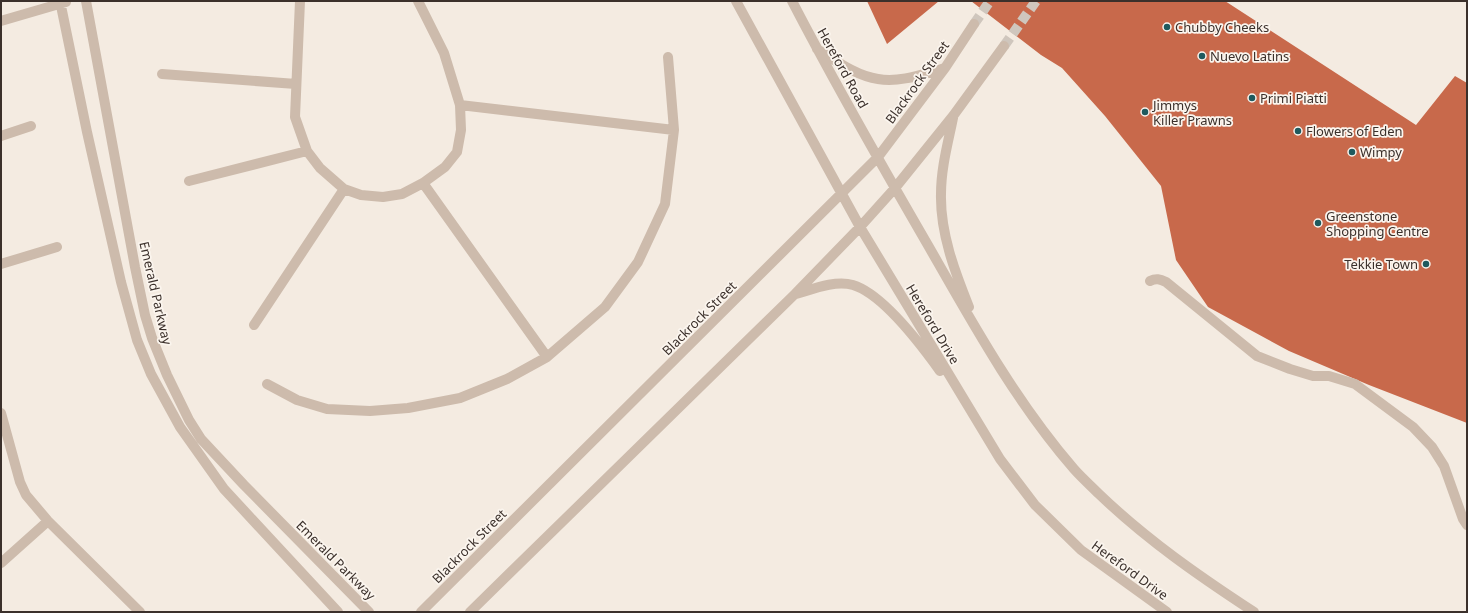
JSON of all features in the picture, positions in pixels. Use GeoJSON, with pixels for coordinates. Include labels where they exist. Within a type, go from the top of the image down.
{"type":"FeatureCollection","features":[{"type":"Feature","properties":{"kind":"street","name":"Emerald Parkway"},"geometry":{"type":"LineString","coordinates":[[86,1],[144,308],[152,338],[167,375],[189,420],[201,439],[244,485],[370,612]]}},
{"type":"Feature","properties":{"kind":"street"},"geometry":{"type":"LineString","coordinates":[[300,1],[295,117],[307,151],[320,168],[344,189],[361,195],[383,197],[402,194],[422,183],[445,167],[457,152],[461,130],[460,105],[444,53],[418,1]]}},
{"type":"Feature","properties":{"kind":"street","name":"Hereford Drive"},"geometry":{"type":"LineString","coordinates":[[736,1],[860,227],[1000,459],[1035,505],[1081,550],[1167,612]]}},
{"type":"Feature","properties":{"kind":"street","name":"Hereford Road"},"geometry":{"type":"LineString","coordinates":[[792,1],[817,49],[895,188]]}},
{"type":"Feature","properties":{"kind":"street","name":"Emerald Parkway"},"geometry":{"type":"LineString","coordinates":[[63,2],[87,132],[121,282],[137,340],[151,374],[180,427],[224,489],[338,612]]}},
{"type":"Feature","properties":{"kind":"street"},"geometry":{"type":"LineString","coordinates":[[1,21],[63,2]]}},
{"type":"Feature","properties":{"kind":"street","name":"Blackrock Street"},"geometry":{"type":"LineString","coordinates":[[421,612],[878,157],[945,68],[974,24]]}},
{"type":"Feature","properties":{"kind":"street"},"geometry":{"type":"LineString","coordinates":[[470,612],[795,294],[860,227],[895,188],[953,116],[1004,46]]}},
{"type":"Feature","properties":{"kind":"street"},"geometry":{"type":"LineString","coordinates":[[817,49],[864,76],[877,79],[905,79],[945,68]]}},
{"type":"Feature","properties":{"kind":"street"},"geometry":{"type":"LineString","coordinates":[[267,384],[297,400],[327,409],[370,411],[408,408],[460,398],[508,379],[547,357],[604,307],[638,262],[665,204],[674,130],[668,57]]}},
{"type":"Feature","properties":{"kind":"street"},"geometry":{"type":"LineString","coordinates":[[162,74],[296,84]]}},
{"type":"Feature","properties":{"kind":"street"},"geometry":{"type":"LineString","coordinates":[[460,105],[674,130]]}},
{"type":"Feature","properties":{"kind":"street"},"geometry":{"type":"LineString","coordinates":[[953,116],[942,177],[940,195],[942,214],[952,261],[984,343]]}},
{"type":"Feature","properties":{"kind":"street"},"geometry":{"type":"LineString","coordinates":[[1,136],[31,126]]}},
{"type":"Feature","properties":{"kind":"street"},"geometry":{"type":"LineString","coordinates":[[189,181],[307,151]]}},
{"type":"Feature","properties":{"kind":"street"},"geometry":{"type":"LineString","coordinates":[[422,183],[547,357]]}},
{"type":"Feature","properties":{"kind":"street"},"geometry":{"type":"LineString","coordinates":[[895,188],[984,343],[1039,425],[1075,470],[1126,520],[1197,575],[1254,612]]}},
{"type":"Feature","properties":{"kind":"street"},"geometry":{"type":"LineString","coordinates":[[254,325],[344,189]]}},
{"type":"Feature","properties":{"kind":"street"},"geometry":{"type":"LineString","coordinates":[[1,264],[57,247]]}},
{"type":"Feature","properties":{"kind":"street"},"geometry":{"type":"LineString","coordinates":[[1150,281],[1160,279],[1166,282],[1257,356],[1312,376],[1329,376],[1355,384],[1398,415],[1413,427],[1432,447],[1444,466],[1463,519],[1467,525]]}},
{"type":"Feature","properties":{"kind":"street"},"geometry":{"type":"LineString","coordinates":[[795,294],[837,284],[853,285],[868,292],[897,317],[972,412]]}},
{"type":"Feature","properties":{"kind":"street"},"geometry":{"type":"LineString","coordinates":[[1,412],[20,482],[26,495],[48,521],[140,612]]}},
{"type":"Feature","properties":{"kind":"street"},"geometry":{"type":"LineString","coordinates":[[1,563],[48,521]]}},
{"type":"Feature","properties":{"kind":"building"},"geometry":{"type":"Polygon","coordinates":[[[867,1],[939,1],[887,44],[867,1]]]}},
{"type":"Feature","properties":{"kind":"building","name":"Greenstone Shopping Centre"},"geometry":{"type":"Polygon","coordinates":[[[971,1],[1225,1],[1416,125],[1455,76],[1467,83],[1467,423],[1369,385],[1289,351],[1208,307],[1176,260],[1161,186],[1105,116],[1062,68],[1041,55],[971,1]]]}},
{"type":"Feature","properties":{"kind":"tunnel"},"geometry":{"type":"LineString","coordinates":[[974,24],[990,1]]}},
{"type":"Feature","properties":{"kind":"tunnel"},"geometry":{"type":"LineString","coordinates":[[1004,46],[1036,1]]}},
{"type":"Feature","properties":{"kind":"place","name":"Chubby Cheeks"},"geometry":{"type":"Point","coordinates":[1167,27]}},
{"type":"Feature","properties":{"kind":"place","name":"Nuevo Latins"},"geometry":{"type":"Point","coordinates":[1202,56]}},
{"type":"Feature","properties":{"kind":"place","name":"Primi Piatti"},"geometry":{"type":"Point","coordinates":[1252,98]}},
{"type":"Feature","properties":{"kind":"place","name":"Jimmys Killer Prawns"},"geometry":{"type":"Point","coordinates":[1145,112]}},
{"type":"Feature","properties":{"kind":"place","name":"Flowers of Eden"},"geometry":{"type":"Point","coordinates":[1298,131]}},
{"type":"Feature","properties":{"kind":"place","name":"Wimpy"},"geometry":{"type":"Point","coordinates":[1352,152]}},
{"type":"Feature","properties":{"kind":"place","name":"Greenstone Shopping Centre"},"geometry":{"type":"Point","coordinates":[1318,223]}},
{"type":"Feature","properties":{"kind":"place","name":"Tekkie Town"},"geometry":{"type":"Point","coordinates":[1426,264]}}]}
